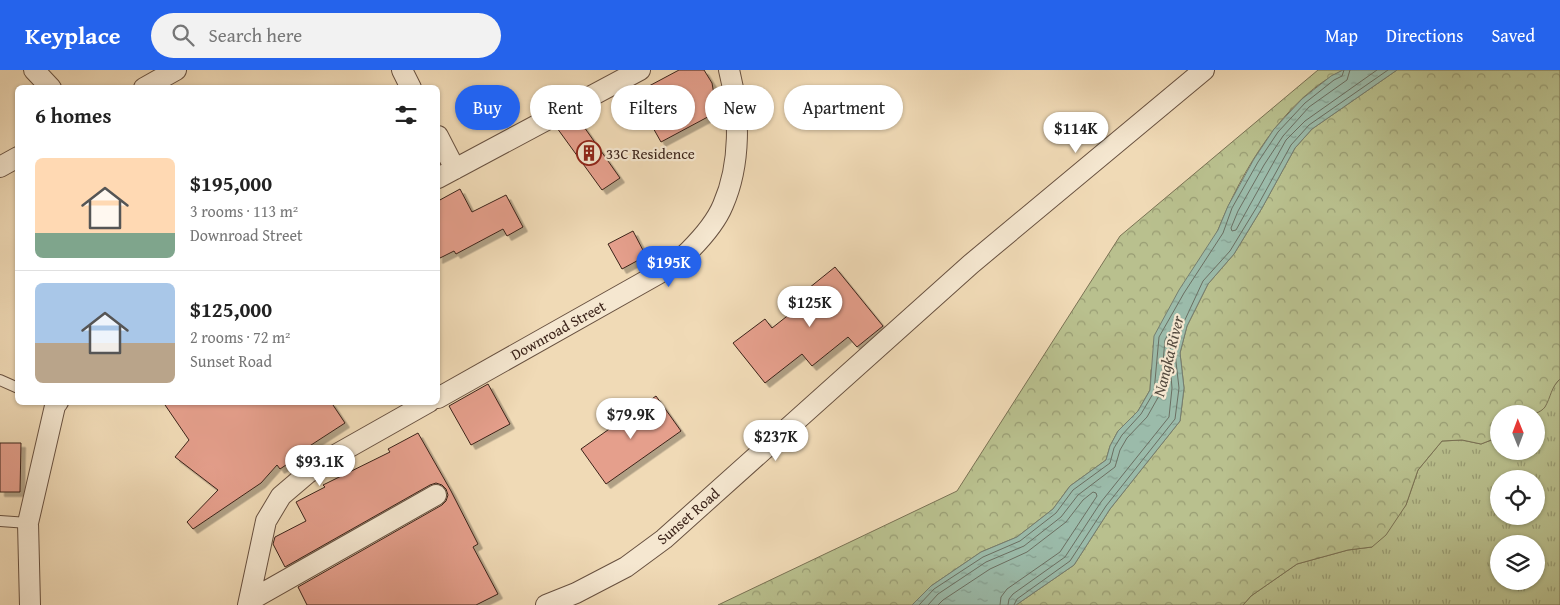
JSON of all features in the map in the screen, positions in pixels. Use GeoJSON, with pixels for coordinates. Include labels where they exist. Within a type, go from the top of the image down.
{"type":"FeatureCollection","features":[{"type":"Feature","properties":{"kind":"street"},"geometry":{"type":"LineString","coordinates":[[34,70],[48,85]]}},
{"type":"Feature","properties":{"kind":"street"},"geometry":{"type":"LineString","coordinates":[[149,85],[176,70]]}},
{"type":"Feature","properties":{"kind":"street"},"geometry":{"type":"LineString","coordinates":[[402,70],[410,85]]}},
{"type":"Feature","properties":{"kind":"street"},"geometry":{"type":"LineString","coordinates":[[440,177],[640,70]]}},
{"type":"Feature","properties":{"kind":"street","name":"Downroad Street"},"geometry":{"type":"LineString","coordinates":[[440,397],[658,274],[687,253],[706,233],[723,206],[732,179],[737,124],[735,98],[729,70]]}},
{"type":"Feature","properties":{"kind":"street","name":"Sunset Road"},"geometry":{"type":"LineString","coordinates":[[546,605],[576,593],[626,567],[664,539],[971,264],[1204,70]]}},
{"type":"Feature","properties":{"kind":"street"},"geometry":{"type":"LineString","coordinates":[[440,140],[455,169]]}},
{"type":"Feature","properties":{"kind":"street"},"geometry":{"type":"LineString","coordinates":[[0,167],[15,159]]}},
{"type":"Feature","properties":{"kind":"street"},"geometry":{"type":"LineString","coordinates":[[30,605],[28,522],[54,405]]}},
{"type":"Feature","properties":{"kind":"street"},"geometry":{"type":"LineString","coordinates":[[249,603],[266,521],[281,496],[308,473],[424,405]]}},
{"type":"Feature","properties":{"kind":"street"},"geometry":{"type":"LineString","coordinates":[[249,603],[436,495]]}},
{"type":"Feature","properties":{"kind":"lane"},"geometry":{"type":"LineString","coordinates":[[0,380],[15,387]]}},
{"type":"Feature","properties":{"kind":"lane"},"geometry":{"type":"LineString","coordinates":[[0,521],[28,522]]}},
{"type":"Feature","properties":{"kind":"green space"},"geometry":{"type":"Polygon","coordinates":[[[1318,70],[1343,70],[1322,83],[1302,99],[1267,138],[1239,184],[1228,207],[1151,370],[1150,390],[1138,411],[1118,431],[1110,446],[1106,460],[1070,486],[1053,509],[1017,537],[981,552],[931,586],[912,605],[718,605],[957,491],[1120,236],[1318,70]]]}},
{"type":"Feature","properties":{"kind":"green space"},"geometry":{"type":"Polygon","coordinates":[[[1397,70],[1560,70],[1560,379],[1545,407],[1545,405],[1490,405],[1490,440],[1481,444],[1462,440],[1442,441],[1418,470],[1406,505],[1386,535],[1372,547],[1348,550],[1297,564],[1251,596],[1243,605],[1016,605],[1074,565],[1110,509],[1180,421],[1184,388],[1180,353],[1187,326],[1208,284],[1234,254],[1295,148],[1312,129],[1397,70]]]}},
{"type":"Feature","properties":{"kind":"green space"},"geometry":{"type":"Polygon","coordinates":[[[1560,379],[1560,605],[1243,605],[1251,596],[1297,564],[1348,550],[1372,547],[1406,505],[1418,470],[1442,441],[1462,440],[1481,444],[1490,440],[1490,460],[1545,460],[1544,405],[1560,379]]]}},
{"type":"Feature","properties":{"kind":"water","name":"Nangka River"},"geometry":{"type":"Polygon","coordinates":[[[1343,70],[1397,70],[1312,129],[1295,148],[1234,254],[1208,284],[1187,326],[1180,353],[1184,388],[1180,421],[1110,509],[1074,565],[1016,605],[912,605],[931,586],[981,552],[1017,537],[1053,509],[1070,486],[1106,460],[1110,446],[1118,431],[1138,411],[1150,390],[1154,336],[1179,290],[1218,230],[1228,206],[1254,159],[1274,129],[1302,99],[1331,76],[1343,70]]]}},
{"type":"Feature","properties":{"kind":"building"},"geometry":{"type":"Polygon","coordinates":[[[679,70],[704,70],[712,85],[705,85],[705,118],[695,124],[695,85],[651,85],[679,70]]]}},
{"type":"Feature","properties":{"kind":"building","name":"33C Residence"},"geometry":{"type":"Polygon","coordinates":[[[558,130],[586,130],[620,178],[602,190],[558,130]]]}},
{"type":"Feature","properties":{"kind":"building"},"geometry":{"type":"Polygon","coordinates":[[[654,130],[683,130],[661,142],[654,130]]]}},
{"type":"Feature","properties":{"kind":"building"},"geometry":{"type":"Polygon","coordinates":[[[460,189],[472,212],[506,195],[523,227],[507,236],[503,229],[456,254],[454,251],[440,258],[440,200],[460,189]]]}},
{"type":"Feature","properties":{"kind":"building"},"geometry":{"type":"Polygon","coordinates":[[[633,231],[646,256],[622,269],[608,244],[633,231]]]}},
{"type":"Feature","properties":{"kind":"building"},"geometry":{"type":"Polygon","coordinates":[[[835,267],[883,326],[857,347],[848,337],[812,366],[802,354],[765,383],[733,343],[765,319],[772,328],[814,295],[809,288],[835,267]]]}},
{"type":"Feature","properties":{"kind":"building"},"geometry":{"type":"Polygon","coordinates":[[[488,384],[510,424],[471,445],[449,406],[488,384]]]}},
{"type":"Feature","properties":{"kind":"building"},"geometry":{"type":"Polygon","coordinates":[[[656,396],[681,431],[606,484],[581,449],[656,396]]]}},
{"type":"Feature","properties":{"kind":"building"},"geometry":{"type":"Polygon","coordinates":[[[165,405],[333,405],[345,423],[308,447],[310,449],[280,469],[277,465],[261,483],[193,529],[187,522],[218,490],[175,457],[189,440],[165,405]]]}},
{"type":"Feature","properties":{"kind":"building"},"geometry":{"type":"Polygon","coordinates":[[[418,433],[478,544],[473,547],[498,594],[476,605],[307,605],[298,587],[442,505],[448,495],[442,485],[436,483],[430,485],[285,567],[273,544],[275,537],[306,521],[296,502],[325,487],[323,485],[390,452],[388,449],[418,433]]]}},
{"type":"Feature","properties":{"kind":"building"},"geometry":{"type":"Polygon","coordinates":[[[0,443],[21,443],[20,492],[0,492],[0,443]]]}},
{"type":"Feature","properties":{"kind":"place","name":"33C Residence"},"geometry":{"type":"Point","coordinates":[589,153]}}]}
